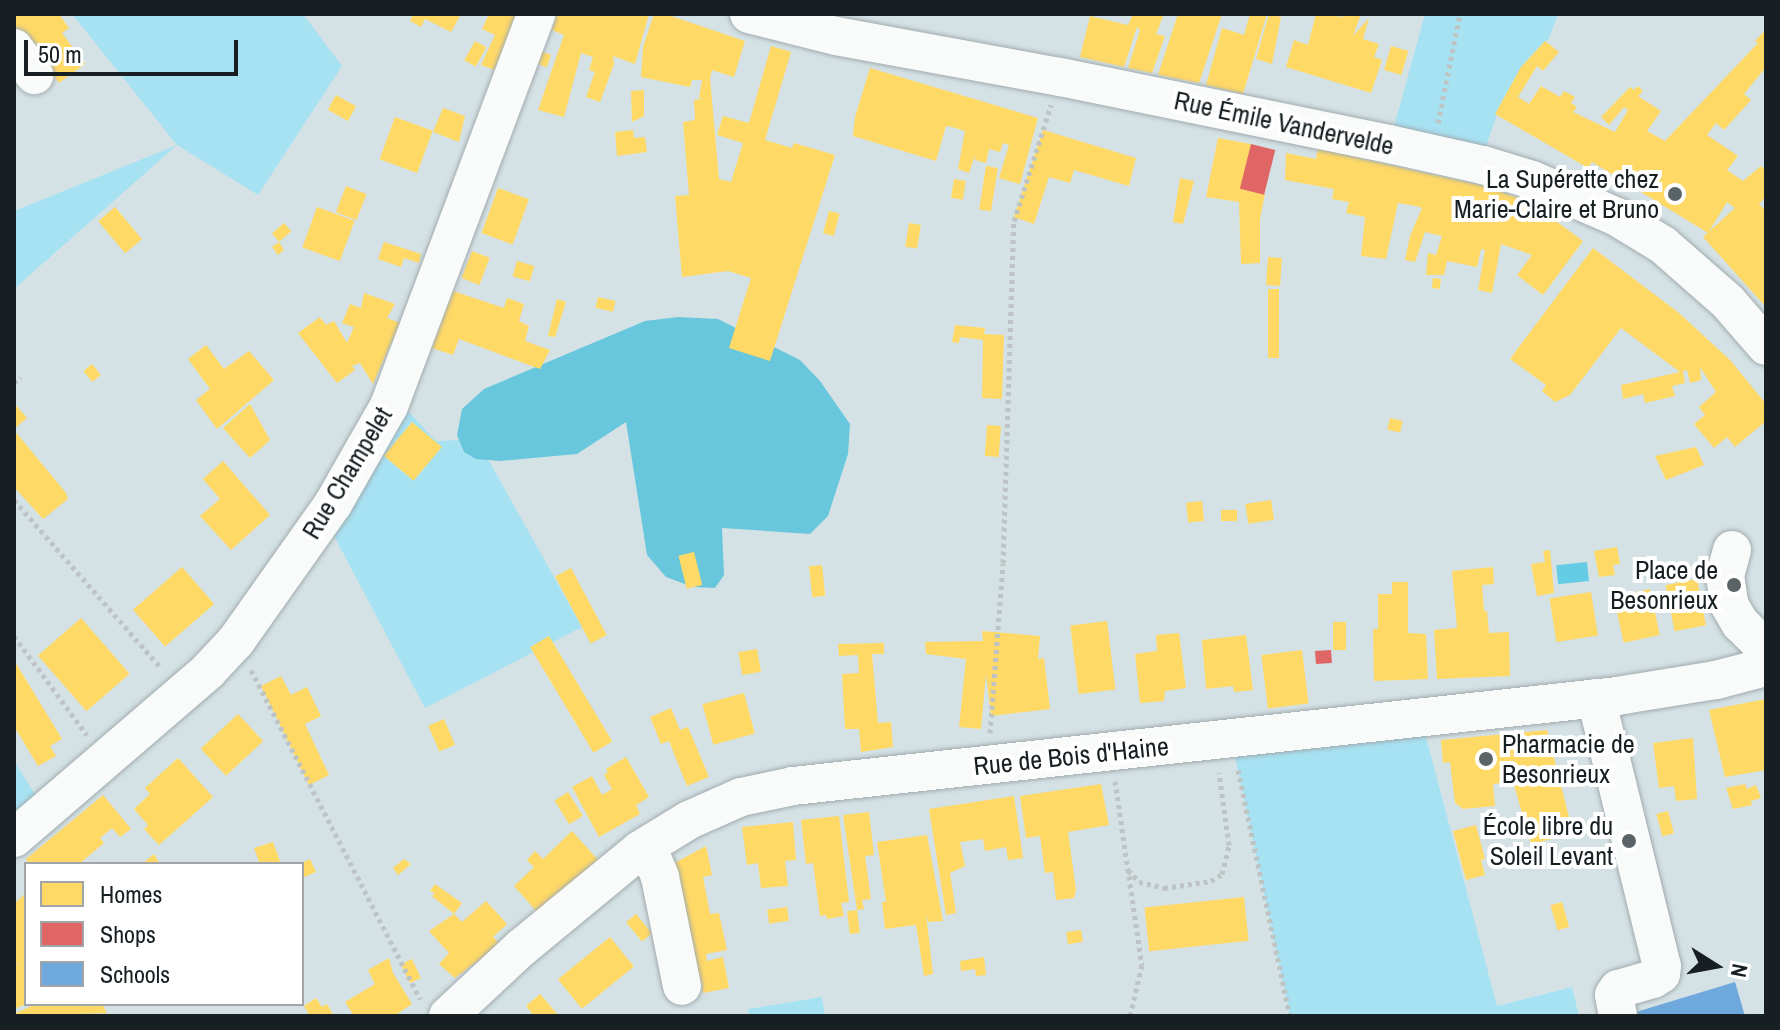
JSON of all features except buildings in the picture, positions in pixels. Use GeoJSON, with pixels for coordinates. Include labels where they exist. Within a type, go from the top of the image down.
{"type":"FeatureCollection","features":[{"type":"Feature","properties":{"kind":"street","name":"Rue Champelet"},"geometry":{"type":"LineString","coordinates":[[14,838],[183,693],[236,641],[333,504],[389,406],[536,14]]}},
{"type":"Feature","properties":{"kind":"street","name":"Rue Émile Vandervelde"},"geometry":{"type":"LineString","coordinates":[[749,14],[836,36],[1060,77],[1430,153],[1532,180],[1639,230],[1705,280],[1766,346]]}},
{"type":"Feature","properties":{"kind":"street"},"geometry":{"type":"LineString","coordinates":[[1732,550],[1725,576],[1730,606],[1740,623],[1766,649]]}},
{"type":"Feature","properties":{"kind":"street","name":"Rue de Bois d'Haine"},"geometry":{"type":"LineString","coordinates":[[437,1013],[647,846],[689,820],[741,797],[793,786],[1596,698],[1716,680],[1766,667]]}},
{"type":"Feature","properties":{"kind":"street"},"geometry":{"type":"LineString","coordinates":[[1596,698],[1662,966],[1661,974],[1653,979],[1618,989],[1614,995],[1618,1016]]}},
{"type":"Feature","properties":{"kind":"street"},"geometry":{"type":"LineString","coordinates":[[647,846],[660,877],[682,986]]}},
{"type":"Feature","properties":{"kind":"path"},"geometry":{"type":"LineString","coordinates":[[1430,153],[1446,94],[1460,14]]}},
{"type":"Feature","properties":{"kind":"path"},"geometry":{"type":"LineString","coordinates":[[988,766],[1003,563],[1014,221],[1060,77]]}},
{"type":"Feature","properties":{"kind":"path"},"geometry":{"type":"LineString","coordinates":[[14,383],[21,377]]}},
{"type":"Feature","properties":{"kind":"path"},"geometry":{"type":"LineString","coordinates":[[14,500],[183,693]]}},
{"type":"Feature","properties":{"kind":"path"},"geometry":{"type":"LineString","coordinates":[[14,636],[106,758]]}},
{"type":"Feature","properties":{"kind":"path"},"geometry":{"type":"LineString","coordinates":[[236,641],[437,1013]]}},
{"type":"Feature","properties":{"kind":"path"},"geometry":{"type":"LineString","coordinates":[[1128,870],[1139,882],[1164,888],[1211,881],[1222,874],[1229,845],[1223,739]]}},
{"type":"Feature","properties":{"kind":"path"},"geometry":{"type":"LineString","coordinates":[[1223,739],[1290,1016]]}},
{"type":"Feature","properties":{"kind":"path"},"geometry":{"type":"LineString","coordinates":[[1112,752],[1142,965],[1130,1016]]}},
{"type":"Feature","properties":{"kind":"shaded area"},"geometry":{"type":"Polygon","coordinates":[[[72,14],[303,14],[342,66],[258,195],[177,145],[72,14]]]}},
{"type":"Feature","properties":{"kind":"shaded area"},"geometry":{"type":"Polygon","coordinates":[[[1425,14],[1558,14],[1549,38],[1497,114],[1483,155],[1392,134],[1425,14]]]}},
{"type":"Feature","properties":{"kind":"shaded area"},"geometry":{"type":"Polygon","coordinates":[[[177,145],[14,289],[14,211],[177,145]]]}},
{"type":"Feature","properties":{"kind":"shaded area"},"geometry":{"type":"Polygon","coordinates":[[[678,317],[718,319],[800,360],[820,381],[850,424],[848,454],[828,516],[810,534],[722,528],[724,575],[715,588],[693,587],[666,577],[647,555],[626,422],[577,454],[500,461],[476,459],[464,452],[457,435],[462,409],[484,389],[645,321],[678,317]]]}},
{"type":"Feature","properties":{"kind":"shaded area"},"geometry":{"type":"Polygon","coordinates":[[[393,395],[436,441],[459,440],[464,452],[489,461],[582,627],[425,708],[324,517],[393,395]]]}},
{"type":"Feature","properties":{"kind":"shaded area"},"geometry":{"type":"Polygon","coordinates":[[[1587,562],[1589,581],[1558,584],[1556,565],[1587,562]]]}},
{"type":"Feature","properties":{"kind":"shaded area"},"geometry":{"type":"Polygon","coordinates":[[[1421,718],[1497,1006],[1572,987],[1579,1016],[1290,1016],[1231,738],[1421,718]]]}},
{"type":"Feature","properties":{"kind":"shaded area"},"geometry":{"type":"Polygon","coordinates":[[[14,761],[36,796],[14,816],[14,761]]]}},
{"type":"Feature","properties":{"kind":"shaded area"},"geometry":{"type":"Polygon","coordinates":[[[822,997],[825,1016],[749,1016],[748,1009],[822,997]]]}},
{"type":"Feature","properties":{"kind":"place","name":"La Supérette chez Marie-Claire et Bruno"},"geometry":{"type":"Point","coordinates":[1675,194]}},
{"type":"Feature","properties":{"kind":"place","name":"Place de Besonrieux"},"geometry":{"type":"Point","coordinates":[1734,585]}},
{"type":"Feature","properties":{"kind":"place","name":"Pharmacie de Besonrieux"},"geometry":{"type":"Point","coordinates":[1486,759]}},
{"type":"Feature","properties":{"kind":"place","name":"École libre du Soleil Levant"},"geometry":{"type":"Point","coordinates":[1629,841]}}]}
